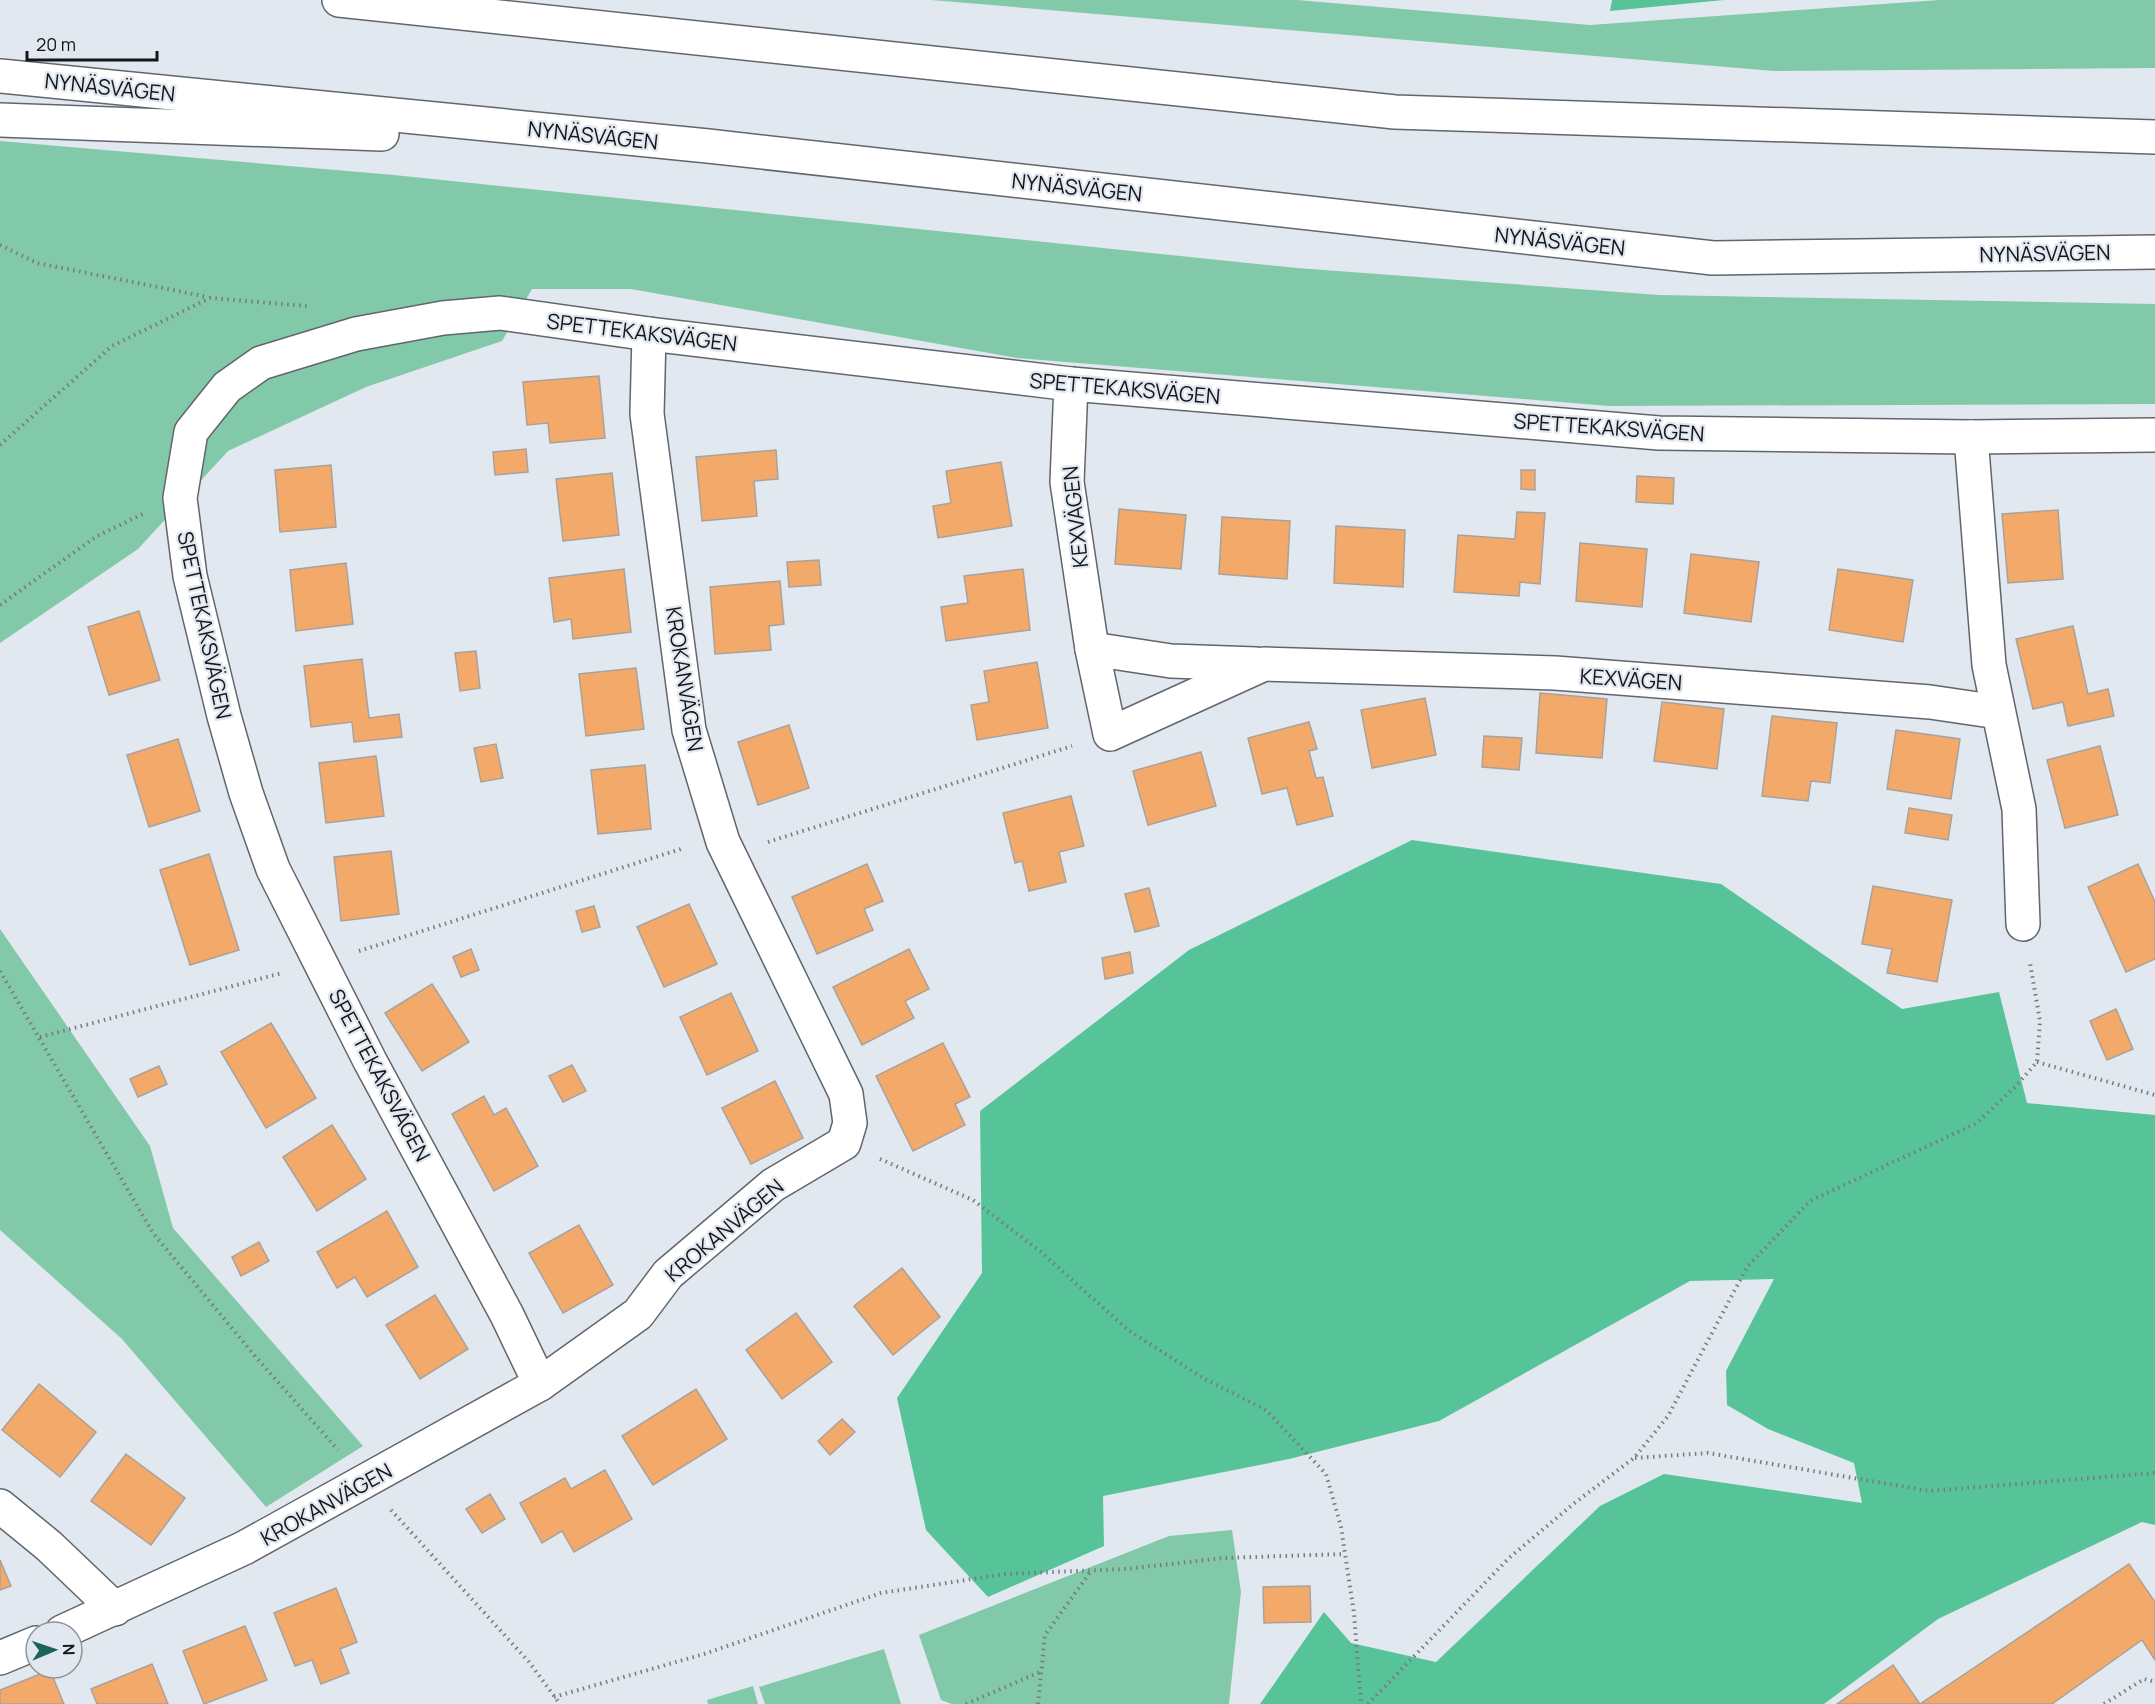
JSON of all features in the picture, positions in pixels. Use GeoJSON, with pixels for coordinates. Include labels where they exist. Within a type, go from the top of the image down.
{"type":"FeatureCollection","features":[{"type":"Feature","properties":{"kind":"main road"},"geometry":{"type":"LineString","coordinates":[[339,0],[1395,112],[2155,137]]}},
{"type":"Feature","properties":{"kind":"main road"},"geometry":{"type":"LineString","coordinates":[[353,0],[385,5]]}},
{"type":"Feature","properties":{"kind":"main road","name":"NYNÄSVÄGEN"},"geometry":{"type":"LineString","coordinates":[[0,76],[708,146],[1713,258],[2155,252]]}},
{"type":"Feature","properties":{"kind":"main road"},"geometry":{"type":"LineString","coordinates":[[0,120],[708,146]]}},
{"type":"Feature","properties":{"kind":"main road","name":"SPETTEKAKSVÄGEN"},"geometry":{"type":"LineString","coordinates":[[540,1384],[507,1315],[370,1061],[273,868],[246,793],[190,576],[180,498],[191,432],[227,387],[261,363],[356,334],[443,318],[500,313],[649,334],[1071,384],[1659,433],[1971,437],[2155,435]]}},
{"type":"Feature","properties":{"kind":"main road","name":"KROKANVÄGEN"},"geometry":{"type":"LineString","coordinates":[[84,1622],[244,1548],[540,1384],[638,1314],[668,1274],[773,1185],[844,1143],[850,1123],[846,1094],[723,842],[689,730],[647,414],[649,334]]}},
{"type":"Feature","properties":{"kind":"main road","name":"KEXVÄGEN"},"geometry":{"type":"LineString","coordinates":[[1071,384],[1067,482],[1092,649],[1110,734],[1264,664]]}},
{"type":"Feature","properties":{"kind":"main road"},"geometry":{"type":"LineString","coordinates":[[1971,437],[1989,665],[2019,809],[2023,924]]}},
{"type":"Feature","properties":{"kind":"main road","name":"KEXVÄGEN"},"geometry":{"type":"LineString","coordinates":[[1092,649],[1171,661],[1555,674],[1930,702],[1998,712]]}},
{"type":"Feature","properties":{"kind":"main road"},"geometry":{"type":"LineString","coordinates":[[0,1506],[49,1546],[115,1609]]}},
{"type":"Feature","properties":{"kind":"main road"},"geometry":{"type":"LineString","coordinates":[[0,1658],[24,1648]]}},
{"type":"Feature","properties":{"kind":"path"},"geometry":{"type":"LineString","coordinates":[[0,245],[37,262],[210,298],[316,307]]}},
{"type":"Feature","properties":{"kind":"path"},"geometry":{"type":"LineString","coordinates":[[0,445],[112,346],[210,298]]}},
{"type":"Feature","properties":{"kind":"path"},"geometry":{"type":"LineString","coordinates":[[0,605],[97,536],[180,498]]}},
{"type":"Feature","properties":{"kind":"path"},"geometry":{"type":"LineString","coordinates":[[40,1037],[321,962],[459,921],[695,844],[723,842],[758,845],[1110,734]]}},
{"type":"Feature","properties":{"kind":"path"},"geometry":{"type":"LineString","coordinates":[[1368,1704],[1509,1558],[1572,1505],[1634,1458],[1668,1416],[1747,1267],[1810,1201],[1977,1123],[2037,1062],[2040,1021],[2023,924]]}},
{"type":"Feature","properties":{"kind":"path"},"geometry":{"type":"LineString","coordinates":[[0,971],[153,1233],[255,1356],[529,1662],[560,1704]]}},
{"type":"Feature","properties":{"kind":"path"},"geometry":{"type":"LineString","coordinates":[[2037,1062],[2155,1095]]}},
{"type":"Feature","properties":{"kind":"path"},"geometry":{"type":"LineString","coordinates":[[844,1143],[973,1200],[1041,1252],[1128,1330],[1203,1378],[1266,1410],[1326,1474],[1341,1527],[1354,1613],[1361,1704]]}},
{"type":"Feature","properties":{"kind":"path"},"geometry":{"type":"LineString","coordinates":[[1634,1458],[1708,1453],[1929,1491],[2155,1473]]}},
{"type":"Feature","properties":{"kind":"path"},"geometry":{"type":"LineString","coordinates":[[554,1697],[704,1654],[880,1593],[1005,1574],[1091,1571],[1224,1558],[1345,1554]]}},
{"type":"Feature","properties":{"kind":"path"},"geometry":{"type":"LineString","coordinates":[[1038,1704],[1045,1635],[1091,1571]]}},
{"type":"Feature","properties":{"kind":"path"},"geometry":{"type":"LineString","coordinates":[[966,1704],[1040,1672]]}},
{"type":"Feature","properties":{"kind":"path"},"geometry":{"type":"LineString","coordinates":[[2104,1704],[2144,1679],[2155,1682]]}},
{"type":"Feature","properties":{"kind":"green space"},"geometry":{"type":"Polygon","coordinates":[[[931,0],[1297,0],[1590,25],[1939,0],[2155,0],[2155,68],[1774,71],[931,0]]]}},
{"type":"Feature","properties":{"kind":"green space"},"geometry":{"type":"Polygon","coordinates":[[[1612,0],[1724,0],[1610,11],[1612,0]]]}},
{"type":"Feature","properties":{"kind":"green space"},"geometry":{"type":"Polygon","coordinates":[[[0,141],[394,175],[1297,268],[1659,295],[2155,304],[2155,404],[1609,406],[1017,358],[631,289],[532,289],[502,341],[366,387],[228,451],[138,549],[0,643],[0,141]]]}},
{"type":"Feature","properties":{"kind":"green space"},"geometry":{"type":"Polygon","coordinates":[[[1412,840],[1721,884],[1902,1009],[1999,992],[2027,1103],[2155,1115],[2155,1525],[2142,1522],[1938,1619],[1824,1704],[1260,1704],[1324,1612],[1351,1643],[1436,1662],[1600,1506],[1664,1474],[1862,1503],[1854,1463],[1768,1429],[1727,1405],[1726,1371],[1774,1279],[1690,1281],[1439,1421],[1289,1459],[1103,1496],[1104,1546],[988,1597],[926,1530],[897,1398],[982,1273],[980,1111],[1189,950],[1412,840]]]}},
{"type":"Feature","properties":{"kind":"green space"},"geometry":{"type":"Polygon","coordinates":[[[0,929],[150,1146],[173,1228],[363,1446],[266,1507],[122,1339],[0,1230],[0,929]]]}},
{"type":"Feature","properties":{"kind":"green space"},"geometry":{"type":"Polygon","coordinates":[[[1232,1530],[1241,1592],[1229,1704],[952,1704],[941,1700],[919,1635],[1169,1536],[1232,1530]]]}},
{"type":"Feature","properties":{"kind":"green space"},"geometry":{"type":"Polygon","coordinates":[[[884,1649],[901,1704],[765,1704],[759,1687],[884,1649]]]}},
{"type":"Feature","properties":{"kind":"green space"},"geometry":{"type":"Polygon","coordinates":[[[753,1686],[758,1704],[708,1704],[707,1700],[753,1686]]]}},
{"type":"Feature","properties":{"kind":"building"},"geometry":{"type":"Polygon","coordinates":[[[599,376],[605,438],[550,443],[548,423],[527,425],[523,382],[599,376]]]}},
{"type":"Feature","properties":{"kind":"building"},"geometry":{"type":"Polygon","coordinates":[[[526,449],[528,472],[495,475],[493,452],[526,449]]]}},
{"type":"Feature","properties":{"kind":"building"},"geometry":{"type":"Polygon","coordinates":[[[776,450],[778,479],[754,481],[757,516],[702,521],[696,457],[776,450]]]}},
{"type":"Feature","properties":{"kind":"building"},"geometry":{"type":"Polygon","coordinates":[[[1001,462],[1012,526],[938,538],[933,506],[951,503],[946,471],[1001,462]]]}},
{"type":"Feature","properties":{"kind":"building"},"geometry":{"type":"Polygon","coordinates":[[[331,465],[336,527],[280,532],[275,470],[331,465]]]}},
{"type":"Feature","properties":{"kind":"building"},"geometry":{"type":"Polygon","coordinates":[[[1521,470],[1535,470],[1535,490],[1521,489],[1521,470]]]}},
{"type":"Feature","properties":{"kind":"building"},"geometry":{"type":"Polygon","coordinates":[[[612,473],[619,535],[563,541],[556,479],[612,473]]]}},
{"type":"Feature","properties":{"kind":"building"},"geometry":{"type":"Polygon","coordinates":[[[1637,476],[1674,478],[1673,504],[1636,502],[1637,476]]]}},
{"type":"Feature","properties":{"kind":"building"},"geometry":{"type":"Polygon","coordinates":[[[1119,509],[1186,515],[1181,569],[1115,564],[1119,509]]]}},
{"type":"Feature","properties":{"kind":"building"},"geometry":{"type":"Polygon","coordinates":[[[2058,510],[2063,579],[2008,583],[2002,514],[2058,510]]]}},
{"type":"Feature","properties":{"kind":"building"},"geometry":{"type":"Polygon","coordinates":[[[1517,512],[1545,513],[1540,584],[1520,582],[1519,596],[1454,592],[1458,535],[1515,539],[1517,512]]]}},
{"type":"Feature","properties":{"kind":"building"},"geometry":{"type":"Polygon","coordinates":[[[1222,517],[1290,521],[1287,579],[1219,574],[1222,517]]]}},
{"type":"Feature","properties":{"kind":"building"},"geometry":{"type":"Polygon","coordinates":[[[1336,526],[1405,530],[1403,587],[1334,583],[1336,526]]]}},
{"type":"Feature","properties":{"kind":"building"},"geometry":{"type":"Polygon","coordinates":[[[1580,543],[1647,549],[1642,607],[1576,601],[1580,543]]]}},
{"type":"Feature","properties":{"kind":"building"},"geometry":{"type":"Polygon","coordinates":[[[1691,554],[1759,562],[1751,622],[1684,613],[1691,554]]]}},
{"type":"Feature","properties":{"kind":"building"},"geometry":{"type":"Polygon","coordinates":[[[819,560],[821,585],[789,587],[787,562],[819,560]]]}},
{"type":"Feature","properties":{"kind":"building"},"geometry":{"type":"Polygon","coordinates":[[[346,563],[353,624],[296,631],[290,570],[346,563]]]}},
{"type":"Feature","properties":{"kind":"building"},"geometry":{"type":"Polygon","coordinates":[[[624,569],[631,632],[573,639],[571,619],[554,622],[549,578],[624,569]]]}},
{"type":"Feature","properties":{"kind":"building"},"geometry":{"type":"Polygon","coordinates":[[[1023,569],[1030,630],[946,641],[941,607],[968,603],[964,576],[1023,569]]]}},
{"type":"Feature","properties":{"kind":"building"},"geometry":{"type":"Polygon","coordinates":[[[1838,569],[1913,580],[1903,642],[1829,630],[1838,569]]]}},
{"type":"Feature","properties":{"kind":"building"},"geometry":{"type":"Polygon","coordinates":[[[780,581],[784,624],[769,626],[771,650],[715,654],[710,587],[780,581]]]}},
{"type":"Feature","properties":{"kind":"building"},"geometry":{"type":"Polygon","coordinates":[[[139,611],[160,680],[109,695],[88,627],[139,611]]]}},
{"type":"Feature","properties":{"kind":"building"},"geometry":{"type":"Polygon","coordinates":[[[2073,626],[2088,694],[2108,689],[2114,716],[2068,726],[2063,702],[2033,709],[2016,639],[2073,626]]]}},
{"type":"Feature","properties":{"kind":"building"},"geometry":{"type":"Polygon","coordinates":[[[476,651],[480,688],[460,691],[455,653],[476,651]]]}},
{"type":"Feature","properties":{"kind":"building"},"geometry":{"type":"Polygon","coordinates":[[[362,659],[369,718],[399,714],[402,737],[354,742],[352,722],[311,727],[304,666],[362,659]]]}},
{"type":"Feature","properties":{"kind":"building"},"geometry":{"type":"Polygon","coordinates":[[[1037,662],[1048,728],[977,740],[971,705],[989,702],[984,671],[1037,662]]]}},
{"type":"Feature","properties":{"kind":"building"},"geometry":{"type":"Polygon","coordinates":[[[636,668],[644,729],[586,736],[579,674],[636,668]]]}},
{"type":"Feature","properties":{"kind":"building"},"geometry":{"type":"Polygon","coordinates":[[[1540,693],[1607,699],[1602,758],[1536,753],[1540,693]]]}},
{"type":"Feature","properties":{"kind":"building"},"geometry":{"type":"Polygon","coordinates":[[[1425,698],[1436,755],[1372,768],[1361,710],[1425,698]]]}},
{"type":"Feature","properties":{"kind":"building"},"geometry":{"type":"Polygon","coordinates":[[[1662,702],[1724,709],[1717,769],[1654,761],[1662,702]]]}},
{"type":"Feature","properties":{"kind":"building"},"geometry":{"type":"Polygon","coordinates":[[[1772,716],[1837,723],[1830,783],[1811,781],[1808,801],[1762,796],[1772,716]]]}},
{"type":"Feature","properties":{"kind":"building"},"geometry":{"type":"Polygon","coordinates":[[[1309,722],[1317,749],[1309,751],[1316,778],[1323,777],[1333,816],[1297,825],[1287,788],[1262,794],[1248,738],[1309,722]]]}},
{"type":"Feature","properties":{"kind":"building"},"geometry":{"type":"Polygon","coordinates":[[[789,725],[809,788],[758,805],[738,742],[789,725]]]}},
{"type":"Feature","properties":{"kind":"building"},"geometry":{"type":"Polygon","coordinates":[[[1896,730],[1960,739],[1951,799],[1887,789],[1896,730]]]}},
{"type":"Feature","properties":{"kind":"building"},"geometry":{"type":"Polygon","coordinates":[[[1484,736],[1522,738],[1519,770],[1482,767],[1484,736]]]}},
{"type":"Feature","properties":{"kind":"building"},"geometry":{"type":"Polygon","coordinates":[[[178,739],[200,811],[149,827],[127,755],[178,739]]]}},
{"type":"Feature","properties":{"kind":"building"},"geometry":{"type":"Polygon","coordinates":[[[496,744],[503,778],[481,782],[474,748],[496,744]]]}},
{"type":"Feature","properties":{"kind":"building"},"geometry":{"type":"Polygon","coordinates":[[[2100,746],[2118,815],[2065,828],[2047,760],[2100,746]]]}},
{"type":"Feature","properties":{"kind":"building"},"geometry":{"type":"Polygon","coordinates":[[[1201,752],[1216,806],[1148,825],[1133,771],[1201,752]]]}},
{"type":"Feature","properties":{"kind":"building"},"geometry":{"type":"Polygon","coordinates":[[[376,756],[384,816],[326,823],[319,763],[376,756]]]}},
{"type":"Feature","properties":{"kind":"building"},"geometry":{"type":"Polygon","coordinates":[[[645,765],[651,829],[598,834],[591,770],[645,765]]]}},
{"type":"Feature","properties":{"kind":"building"},"geometry":{"type":"Polygon","coordinates":[[[1071,796],[1084,846],[1059,852],[1066,882],[1029,891],[1022,861],[1015,863],[1003,813],[1071,796]]]}},
{"type":"Feature","properties":{"kind":"building"},"geometry":{"type":"Polygon","coordinates":[[[1909,808],[1952,815],[1948,840],[1905,833],[1909,808]]]}},
{"type":"Feature","properties":{"kind":"building"},"geometry":{"type":"Polygon","coordinates":[[[391,851],[399,914],[341,921],[334,857],[391,851]]]}},
{"type":"Feature","properties":{"kind":"building"},"geometry":{"type":"Polygon","coordinates":[[[209,854],[239,950],[190,965],[160,870],[209,854]]]}},
{"type":"Feature","properties":{"kind":"building"},"geometry":{"type":"Polygon","coordinates":[[[867,864],[883,901],[864,909],[873,930],[817,954],[792,897],[867,864]]]}},
{"type":"Feature","properties":{"kind":"building"},"geometry":{"type":"Polygon","coordinates":[[[2138,864],[2155,902],[2155,959],[2126,972],[2088,887],[2138,864]]]}},
{"type":"Feature","properties":{"kind":"building"},"geometry":{"type":"Polygon","coordinates":[[[1873,886],[1952,900],[1937,982],[1887,973],[1892,949],[1862,944],[1873,886]]]}},
{"type":"Feature","properties":{"kind":"building"},"geometry":{"type":"Polygon","coordinates":[[[1149,888],[1159,926],[1135,932],[1125,894],[1149,888]]]}},
{"type":"Feature","properties":{"kind":"building"},"geometry":{"type":"Polygon","coordinates":[[[689,904],[717,964],[664,987],[637,927],[689,904]]]}},
{"type":"Feature","properties":{"kind":"building"},"geometry":{"type":"Polygon","coordinates":[[[594,906],[600,927],[582,932],[576,911],[594,906]]]}},
{"type":"Feature","properties":{"kind":"building"},"geometry":{"type":"Polygon","coordinates":[[[471,949],[479,970],[461,977],[453,957],[471,949]]]}},
{"type":"Feature","properties":{"kind":"building"},"geometry":{"type":"Polygon","coordinates":[[[909,949],[929,989],[905,1001],[914,1018],[862,1045],[833,987],[909,949]]]}},
{"type":"Feature","properties":{"kind":"building"},"geometry":{"type":"Polygon","coordinates":[[[1130,952],[1133,973],[1105,979],[1102,958],[1130,952]]]}},
{"type":"Feature","properties":{"kind":"building"},"geometry":{"type":"Polygon","coordinates":[[[432,984],[469,1042],[422,1071],[385,1013],[432,984]]]}},
{"type":"Feature","properties":{"kind":"building"},"geometry":{"type":"Polygon","coordinates":[[[731,993],[758,1051],[707,1075],[680,1017],[731,993]]]}},
{"type":"Feature","properties":{"kind":"building"},"geometry":{"type":"Polygon","coordinates":[[[2116,1009],[2133,1049],[2107,1060],[2090,1021],[2116,1009]]]}},
{"type":"Feature","properties":{"kind":"building"},"geometry":{"type":"Polygon","coordinates":[[[271,1023],[316,1098],[266,1128],[221,1052],[271,1023]]]}},
{"type":"Feature","properties":{"kind":"building"},"geometry":{"type":"Polygon","coordinates":[[[943,1043],[970,1097],[955,1104],[965,1125],[913,1151],[876,1076],[943,1043]]]}},
{"type":"Feature","properties":{"kind":"building"},"geometry":{"type":"Polygon","coordinates":[[[572,1065],[586,1091],[563,1102],[549,1076],[572,1065]]]}},
{"type":"Feature","properties":{"kind":"building"},"geometry":{"type":"Polygon","coordinates":[[[159,1066],[167,1084],[138,1097],[130,1079],[159,1066]]]}},
{"type":"Feature","properties":{"kind":"building"},"geometry":{"type":"Polygon","coordinates":[[[775,1081],[803,1138],[751,1164],[722,1108],[775,1081]]]}},
{"type":"Feature","properties":{"kind":"building"},"geometry":{"type":"Polygon","coordinates":[[[484,1096],[494,1115],[506,1108],[538,1166],[494,1191],[452,1114],[484,1096]]]}},
{"type":"Feature","properties":{"kind":"building"},"geometry":{"type":"Polygon","coordinates":[[[332,1125],[366,1179],[317,1211],[283,1157],[332,1125]]]}},
{"type":"Feature","properties":{"kind":"building"},"geometry":{"type":"Polygon","coordinates":[[[387,1211],[418,1267],[367,1297],[355,1277],[337,1288],[317,1252],[387,1211]]]}},
{"type":"Feature","properties":{"kind":"building"},"geometry":{"type":"Polygon","coordinates":[[[579,1225],[613,1285],[563,1313],[529,1253],[579,1225]]]}},
{"type":"Feature","properties":{"kind":"building"},"geometry":{"type":"Polygon","coordinates":[[[259,1242],[269,1261],[241,1276],[232,1257],[259,1242]]]}},
{"type":"Feature","properties":{"kind":"building"},"geometry":{"type":"Polygon","coordinates":[[[902,1268],[940,1317],[893,1355],[854,1306],[902,1268]]]}},
{"type":"Feature","properties":{"kind":"building"},"geometry":{"type":"Polygon","coordinates":[[[435,1295],[468,1349],[420,1379],[386,1325],[435,1295]]]}},
{"type":"Feature","properties":{"kind":"building"},"geometry":{"type":"Polygon","coordinates":[[[796,1313],[832,1362],[782,1399],[746,1350],[796,1313]]]}},
{"type":"Feature","properties":{"kind":"building"},"geometry":{"type":"Polygon","coordinates":[[[39,1384],[96,1432],[60,1477],[2,1430],[39,1384]]]}},
{"type":"Feature","properties":{"kind":"building"},"geometry":{"type":"Polygon","coordinates":[[[696,1389],[727,1439],[653,1485],[622,1436],[696,1389]]]}},
{"type":"Feature","properties":{"kind":"building"},"geometry":{"type":"Polygon","coordinates":[[[842,1419],[855,1432],[830,1455],[818,1441],[842,1419]]]}},
{"type":"Feature","properties":{"kind":"building"},"geometry":{"type":"Polygon","coordinates":[[[126,1454],[185,1498],[151,1545],[91,1501],[126,1454]]]}},
{"type":"Feature","properties":{"kind":"building"},"geometry":{"type":"Polygon","coordinates":[[[605,1470],[632,1519],[574,1552],[562,1531],[542,1543],[520,1503],[565,1478],[571,1489],[605,1470]]]}},
{"type":"Feature","properties":{"kind":"building"},"geometry":{"type":"Polygon","coordinates":[[[490,1494],[505,1519],[482,1533],[466,1509],[490,1494]]]}},
{"type":"Feature","properties":{"kind":"building"},"geometry":{"type":"Polygon","coordinates":[[[0,1560],[11,1586],[0,1590],[0,1560]]]}},
{"type":"Feature","properties":{"kind":"building"},"geometry":{"type":"Polygon","coordinates":[[[2129,1564],[2155,1602],[2155,1660],[2142,1640],[2052,1704],[1920,1704],[2129,1564]]]}},
{"type":"Feature","properties":{"kind":"building"},"geometry":{"type":"Polygon","coordinates":[[[1310,1586],[1311,1622],[1264,1623],[1263,1587],[1310,1586]]]}},
{"type":"Feature","properties":{"kind":"building"},"geometry":{"type":"Polygon","coordinates":[[[336,1588],[357,1642],[340,1649],[349,1673],[321,1684],[312,1660],[295,1666],[274,1613],[336,1588]]]}},
{"type":"Feature","properties":{"kind":"building"},"geometry":{"type":"Polygon","coordinates":[[[245,1626],[267,1680],[204,1704],[183,1651],[245,1626]]]}},
{"type":"Feature","properties":{"kind":"building"},"geometry":{"type":"Polygon","coordinates":[[[152,1664],[168,1704],[97,1704],[91,1689],[152,1664]]]}},
{"type":"Feature","properties":{"kind":"building"},"geometry":{"type":"Polygon","coordinates":[[[1893,1665],[1920,1704],[1837,1704],[1893,1665]]]}},
{"type":"Feature","properties":{"kind":"building"},"geometry":{"type":"Polygon","coordinates":[[[25,1680],[54,1680],[64,1704],[0,1704],[0,1690],[25,1680]]]}}]}
